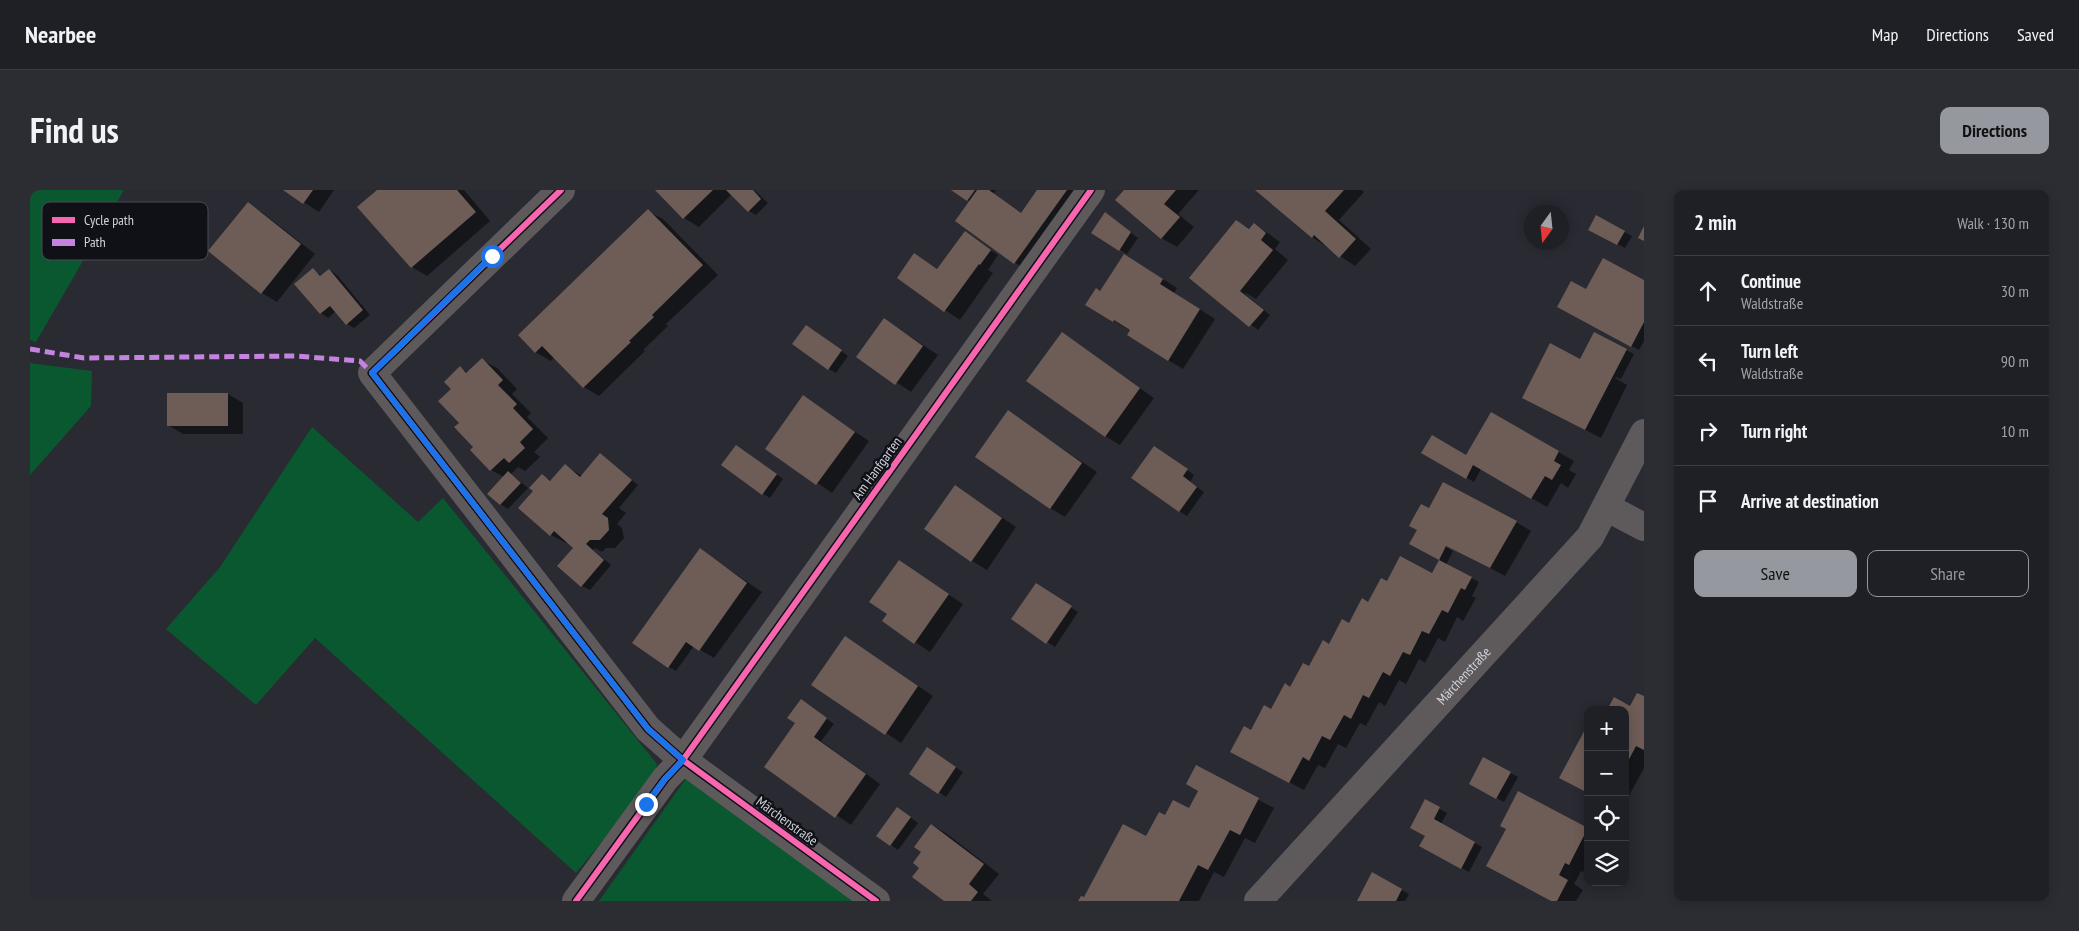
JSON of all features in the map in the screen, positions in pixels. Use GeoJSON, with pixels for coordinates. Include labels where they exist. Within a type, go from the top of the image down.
{"type":"FeatureCollection","features":[{"type":"Feature","properties":{"kind":"street","name":"Märchenstraße"},"geometry":{"type":"LineString","coordinates":[[561,190],[372,373],[648,729],[683,760],[876,901]]}},
{"type":"Feature","properties":{"kind":"street","name":"Am Hanfgarten"},"geometry":{"type":"LineString","coordinates":[[576,901],[665,779],[683,760],[1091,190]]}},
{"type":"Feature","properties":{"kind":"street","name":"Märchenstraße"},"geometry":{"type":"LineString","coordinates":[[1258,901],[1590,538],[1644,433]]}},
{"type":"Feature","properties":{"kind":"street"},"geometry":{"type":"LineString","coordinates":[[1606,507],[1644,527]]}},
{"type":"Feature","properties":{"kind":"green space"},"geometry":{"type":"Polygon","coordinates":[[[30,190],[124,190],[117,202],[42,202],[42,260],[83,260],[36,342],[30,340],[30,190]]]}},
{"type":"Feature","properties":{"kind":"green space"},"geometry":{"type":"Polygon","coordinates":[[[30,363],[92,371],[91,406],[30,475],[30,363]]]}},
{"type":"Feature","properties":{"kind":"green space"},"geometry":{"type":"Polygon","coordinates":[[[312,427],[418,522],[443,498],[657,764],[654,779],[576,873],[315,638],[256,705],[166,629],[220,567],[312,427]]]}},
{"type":"Feature","properties":{"kind":"green space"},"geometry":{"type":"Polygon","coordinates":[[[687,777],[854,901],[599,901],[687,777]]]}},
{"type":"Feature","properties":{"kind":"building"},"geometry":{"type":"Polygon","coordinates":[[[283,190],[313,190],[303,204],[283,190]]]}},
{"type":"Feature","properties":{"kind":"building"},"geometry":{"type":"Polygon","coordinates":[[[377,190],[457,190],[476,212],[411,268],[357,207],[377,190]]]}},
{"type":"Feature","properties":{"kind":"building"},"geometry":{"type":"Polygon","coordinates":[[[655,190],[713,190],[683,219],[655,190]]]}},
{"type":"Feature","properties":{"kind":"building"},"geometry":{"type":"Polygon","coordinates":[[[726,190],[753,190],[761,199],[748,212],[726,190]]]}},
{"type":"Feature","properties":{"kind":"building"},"geometry":{"type":"Polygon","coordinates":[[[951,190],[975,190],[967,201],[951,190]]]}},
{"type":"Feature","properties":{"kind":"building"},"geometry":{"type":"Polygon","coordinates":[[[977,190],[989,190],[1021,213],[1037,190],[1067,190],[1014,264],[955,221],[977,190]]]}},
{"type":"Feature","properties":{"kind":"building"},"geometry":{"type":"Polygon","coordinates":[[[1124,190],[1176,190],[1164,204],[1180,217],[1161,239],[1115,200],[1124,190]]]}},
{"type":"Feature","properties":{"kind":"building"},"geometry":{"type":"Polygon","coordinates":[[[1255,190],[1344,190],[1325,211],[1356,239],[1339,258],[1314,235],[1312,238],[1255,190]]]}},
{"type":"Feature","properties":{"kind":"building"},"geometry":{"type":"Polygon","coordinates":[[[248,202],[301,244],[261,294],[208,251],[248,202]]]}},
{"type":"Feature","properties":{"kind":"building"},"geometry":{"type":"Polygon","coordinates":[[[648,209],[703,265],[652,315],[654,317],[629,341],[631,342],[583,388],[542,346],[535,353],[518,335],[648,209]]]}},
{"type":"Feature","properties":{"kind":"building"},"geometry":{"type":"Polygon","coordinates":[[[1105,212],[1131,232],[1119,251],[1091,233],[1105,212]]]}},
{"type":"Feature","properties":{"kind":"building"},"geometry":{"type":"Polygon","coordinates":[[[1596,215],[1625,231],[1617,245],[1588,230],[1596,215]]]}},
{"type":"Feature","properties":{"kind":"building"},"geometry":{"type":"Polygon","coordinates":[[[1236,220],[1249,229],[1254,223],[1266,233],[1261,240],[1273,250],[1240,291],[1264,310],[1249,327],[1189,278],[1236,220]]]}},
{"type":"Feature","properties":{"kind":"building"},"geometry":{"type":"Polygon","coordinates":[[[1644,226],[1644,241],[1638,238],[1644,226]]]}},
{"type":"Feature","properties":{"kind":"building"},"geometry":{"type":"Polygon","coordinates":[[[965,231],[991,250],[944,312],[897,278],[914,253],[937,269],[965,231]]]}},
{"type":"Feature","properties":{"kind":"building"},"geometry":{"type":"Polygon","coordinates":[[[1124,254],[1163,279],[1160,284],[1200,309],[1168,361],[1127,335],[1130,330],[1085,305],[1096,288],[1100,291],[1124,254]]]}},
{"type":"Feature","properties":{"kind":"building"},"geometry":{"type":"Polygon","coordinates":[[[1603,258],[1644,280],[1644,322],[1631,347],[1557,307],[1571,281],[1586,289],[1603,258]]]}},
{"type":"Feature","properties":{"kind":"building"},"geometry":{"type":"Polygon","coordinates":[[[313,268],[320,276],[329,269],[363,310],[346,325],[330,306],[320,314],[294,284],[313,268]]]}},
{"type":"Feature","properties":{"kind":"building"},"geometry":{"type":"Polygon","coordinates":[[[884,318],[923,346],[895,385],[856,357],[884,318]]]}},
{"type":"Feature","properties":{"kind":"building"},"geometry":{"type":"Polygon","coordinates":[[[806,325],[842,350],[828,370],[792,344],[806,325]]]}},
{"type":"Feature","properties":{"kind":"building"},"geometry":{"type":"Polygon","coordinates":[[[1062,332],[1140,388],[1105,437],[1026,381],[1062,332]]]}},
{"type":"Feature","properties":{"kind":"building"},"geometry":{"type":"Polygon","coordinates":[[[1594,332],[1627,349],[1585,430],[1522,398],[1550,343],[1580,359],[1594,332]]]}},
{"type":"Feature","properties":{"kind":"building"},"geometry":{"type":"Polygon","coordinates":[[[482,358],[503,380],[498,385],[517,404],[513,408],[533,429],[520,442],[525,448],[509,463],[504,458],[490,471],[470,450],[473,447],[454,427],[459,423],[438,401],[451,389],[444,382],[460,366],[466,373],[482,358]]]}},
{"type":"Feature","properties":{"kind":"building"},"geometry":{"type":"Polygon","coordinates":[[[167,393],[228,393],[228,426],[167,426],[167,393]]]}},
{"type":"Feature","properties":{"kind":"building"},"geometry":{"type":"Polygon","coordinates":[[[803,395],[855,432],[816,485],[765,449],[803,395]]]}},
{"type":"Feature","properties":{"kind":"building"},"geometry":{"type":"Polygon","coordinates":[[[1008,410],[1082,463],[1050,509],[975,457],[1008,410]]]}},
{"type":"Feature","properties":{"kind":"building"},"geometry":{"type":"Polygon","coordinates":[[[1491,412],[1559,451],[1554,461],[1561,465],[1552,480],[1545,476],[1531,499],[1473,465],[1466,479],[1421,453],[1432,435],[1466,455],[1491,412]]]}},
{"type":"Feature","properties":{"kind":"building"},"geometry":{"type":"Polygon","coordinates":[[[736,445],[777,474],[762,495],[721,465],[736,445]]]}},
{"type":"Feature","properties":{"kind":"building"},"geometry":{"type":"Polygon","coordinates":[[[1154,446],[1188,469],[1183,476],[1197,487],[1179,512],[1131,478],[1154,446]]]}},
{"type":"Feature","properties":{"kind":"building"},"geometry":{"type":"Polygon","coordinates":[[[600,453],[632,480],[602,514],[608,518],[609,530],[600,540],[590,540],[586,544],[604,560],[581,587],[557,566],[573,548],[554,531],[550,536],[518,508],[533,491],[529,488],[542,474],[550,481],[565,464],[580,477],[600,453]]]}},
{"type":"Feature","properties":{"kind":"building"},"geometry":{"type":"Polygon","coordinates":[[[508,471],[521,483],[500,505],[487,494],[508,471]]]}},
{"type":"Feature","properties":{"kind":"building"},"geometry":{"type":"Polygon","coordinates":[[[1443,482],[1517,521],[1490,568],[1446,546],[1439,560],[1409,544],[1417,530],[1409,526],[1412,520],[1421,504],[1429,508],[1443,482]]]}},
{"type":"Feature","properties":{"kind":"building"},"geometry":{"type":"Polygon","coordinates":[[[955,485],[1002,518],[971,562],[924,529],[955,485]]]}},
{"type":"Feature","properties":{"kind":"building"},"geometry":{"type":"Polygon","coordinates":[[[700,548],[747,583],[699,651],[686,642],[668,668],[632,643],[700,548]]]}},
{"type":"Feature","properties":{"kind":"building"},"geometry":{"type":"Polygon","coordinates":[[[1400,556],[1432,573],[1439,560],[1472,577],[1465,590],[1461,588],[1448,613],[1442,610],[1429,634],[1422,631],[1410,655],[1403,652],[1390,676],[1383,672],[1369,698],[1363,695],[1351,719],[1344,715],[1330,740],[1322,736],[1309,761],[1303,757],[1289,783],[1230,752],[1244,726],[1251,730],[1264,705],[1271,709],[1285,683],[1290,687],[1303,663],[1309,666],[1323,640],[1329,644],[1342,619],[1349,623],[1362,598],[1368,602],[1381,578],[1387,581],[1400,556]]]}},
{"type":"Feature","properties":{"kind":"building"},"geometry":{"type":"Polygon","coordinates":[[[899,560],[949,594],[914,644],[882,621],[887,614],[869,602],[899,560]]]}},
{"type":"Feature","properties":{"kind":"building"},"geometry":{"type":"Polygon","coordinates":[[[1036,583],[1072,606],[1046,644],[1011,619],[1036,583]]]}},
{"type":"Feature","properties":{"kind":"building"},"geometry":{"type":"Polygon","coordinates":[[[845,636],[918,686],[885,735],[811,685],[845,636]]]}},
{"type":"Feature","properties":{"kind":"building"},"geometry":{"type":"Polygon","coordinates":[[[1637,693],[1644,696],[1644,750],[1636,746],[1629,759],[1629,706],[1609,706],[1614,697],[1630,706],[1637,693]]]}},
{"type":"Feature","properties":{"kind":"building"},"geometry":{"type":"Polygon","coordinates":[[[801,699],[827,718],[814,737],[866,774],[835,818],[764,767],[795,723],[787,718],[801,699]]]}},
{"type":"Feature","properties":{"kind":"building"},"geometry":{"type":"Polygon","coordinates":[[[1584,731],[1584,791],[1559,778],[1584,731]]]}},
{"type":"Feature","properties":{"kind":"building"},"geometry":{"type":"Polygon","coordinates":[[[927,747],[956,767],[938,794],[909,774],[927,747]]]}},
{"type":"Feature","properties":{"kind":"building"},"geometry":{"type":"Polygon","coordinates":[[[1483,757],[1511,772],[1496,799],[1469,784],[1483,757]]]}},
{"type":"Feature","properties":{"kind":"building"},"geometry":{"type":"Polygon","coordinates":[[[1196,765],[1259,798],[1240,835],[1230,830],[1208,870],[1198,865],[1179,901],[1078,901],[1081,896],[1084,897],[1123,824],[1146,836],[1159,812],[1165,815],[1173,800],[1189,808],[1198,791],[1186,784],[1196,765]]]}},
{"type":"Feature","properties":{"kind":"building"},"geometry":{"type":"Polygon","coordinates":[[[1518,791],[1584,826],[1584,836],[1569,865],[1565,863],[1559,875],[1568,880],[1557,901],[1551,901],[1486,866],[1506,829],[1500,826],[1518,791]]]}},
{"type":"Feature","properties":{"kind":"building"},"geometry":{"type":"Polygon","coordinates":[[[1425,799],[1440,807],[1434,819],[1475,842],[1461,869],[1419,846],[1425,836],[1410,828],[1425,799]]]}},
{"type":"Feature","properties":{"kind":"building"},"geometry":{"type":"Polygon","coordinates":[[[897,807],[911,817],[890,846],[876,836],[897,807]]]}},
{"type":"Feature","properties":{"kind":"building"},"geometry":{"type":"Polygon","coordinates":[[[931,824],[984,864],[969,884],[978,892],[971,901],[944,901],[912,877],[919,868],[913,863],[921,852],[914,847],[931,824]]]}},
{"type":"Feature","properties":{"kind":"building"},"geometry":{"type":"Polygon","coordinates":[[[1372,872],[1402,889],[1396,901],[1357,901],[1372,872]]]}},
{"type":"Feature","properties":{"kind":"marked path"},"geometry":{"type":"LineString","coordinates":[[30,349],[84,358],[295,356],[360,361],[372,373]]}},
{"type":"Feature","properties":{"kind":"cycle path"},"geometry":{"type":"LineString","coordinates":[[561,190],[372,373],[648,729],[683,760],[876,901]]}},
{"type":"Feature","properties":{"kind":"cycle path"},"geometry":{"type":"LineString","coordinates":[[576,901],[665,779],[683,760],[1091,190]]}},
{"type":"Feature","properties":{"kind":"route"},"geometry":{"type":"LineString","coordinates":[[492,256],[372,373],[648,729],[683,760],[665,779],[646,804]]}}]}
